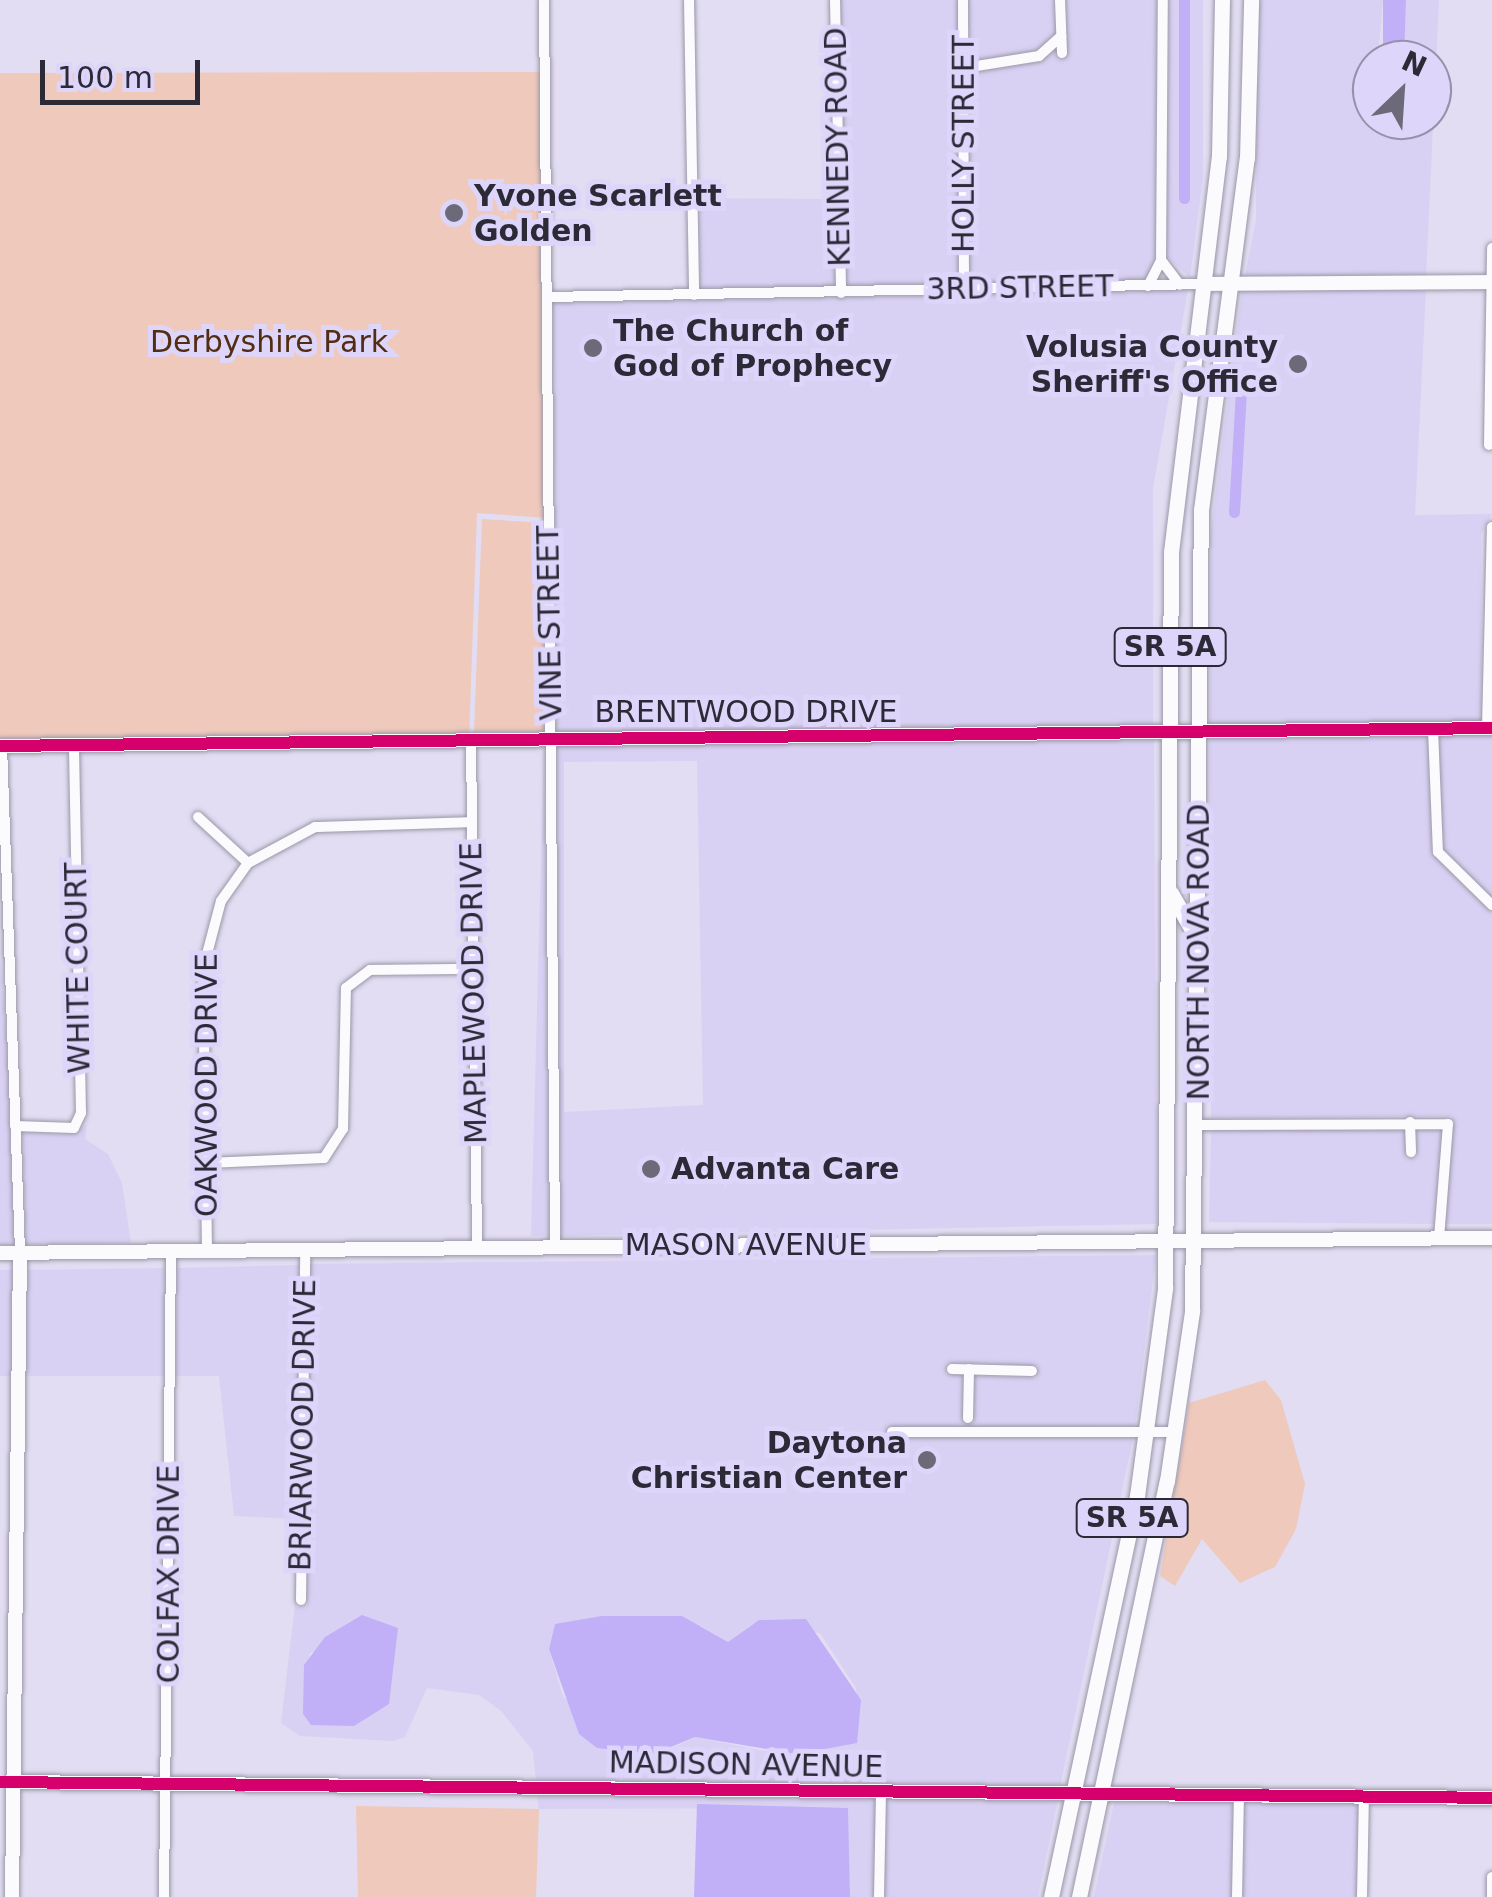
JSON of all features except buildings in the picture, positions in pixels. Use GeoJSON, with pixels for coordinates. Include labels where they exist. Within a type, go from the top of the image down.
{"type":"FeatureCollection","features":[{"type":"Feature","properties":{"kind":"main road","name":"NORTH NOVA ROAD"},"geometry":{"type":"LineString","coordinates":[[1052,1897],[1147,1432],[1168,1239],[1176,473],[1220,137],[1222,0]]}},
{"type":"Feature","properties":{"kind":"main road","name":"NORTH NOVA ROAD"},"geometry":{"type":"LineString","coordinates":[[1079,1897],[1176,1432],[1196,1239],[1203,478],[1248,158],[1250,0]]}},
{"type":"Feature","properties":{"kind":"main road"},"geometry":{"type":"LineString","coordinates":[[1171,892],[1199,943]]}},
{"type":"Feature","properties":{"kind":"street","name":"VINE STREET"},"geometry":{"type":"LineString","coordinates":[[544,0],[555,1246]]}},
{"type":"Feature","properties":{"kind":"street"},"geometry":{"type":"LineString","coordinates":[[689,0],[694,295]]}},
{"type":"Feature","properties":{"kind":"street","name":"KENNEDY ROAD"},"geometry":{"type":"LineString","coordinates":[[835,0],[841,293]]}},
{"type":"Feature","properties":{"kind":"street","name":"HOLLY STREET"},"geometry":{"type":"LineString","coordinates":[[963,0],[964,288]]}},
{"type":"Feature","properties":{"kind":"street"},"geometry":{"type":"LineString","coordinates":[[1060,0],[1062,53]]}},
{"type":"Feature","properties":{"kind":"street"},"geometry":{"type":"LineString","coordinates":[[1148,286],[1162,260],[1163,0]]}},
{"type":"Feature","properties":{"kind":"street"},"geometry":{"type":"LineString","coordinates":[[964,68],[1039,56],[1061,36]]}},
{"type":"Feature","properties":{"kind":"street"},"geometry":{"type":"LineString","coordinates":[[1488,445],[1492,248]]}},
{"type":"Feature","properties":{"kind":"street"},"geometry":{"type":"LineString","coordinates":[[1162,260],[1180,284]]}},
{"type":"Feature","properties":{"kind":"street","name":"3RD STREET"},"geometry":{"type":"LineString","coordinates":[[548,297],[1232,282],[1490,282]]}},
{"type":"Feature","properties":{"kind":"street"},"geometry":{"type":"LineString","coordinates":[[1490,728],[1492,527]]}},
{"type":"Feature","properties":{"kind":"street","name":"BRENTWOOD DRIVE"},"geometry":{"type":"LineString","coordinates":[[1,746],[1490,728]]}},
{"type":"Feature","properties":{"kind":"street"},"geometry":{"type":"LineString","coordinates":[[1433,729],[1438,852],[1492,905]]}},
{"type":"Feature","properties":{"kind":"street","name":"MAPLEWOOD DRIVE"},"geometry":{"type":"LineString","coordinates":[[471,739],[478,1247]]}},
{"type":"Feature","properties":{"kind":"street","name":"WHITE COURT"},"geometry":{"type":"LineString","coordinates":[[15,1126],[74,1128],[81,1113],[74,745]]}},
{"type":"Feature","properties":{"kind":"street"},"geometry":{"type":"LineString","coordinates":[[1,746],[20,1252],[7,1782],[12,1897]]}},
{"type":"Feature","properties":{"kind":"street"},"geometry":{"type":"LineString","coordinates":[[198,817],[248,864],[315,827],[471,822]]}},
{"type":"Feature","properties":{"kind":"street","name":"OAKWOOD DRIVE"},"geometry":{"type":"LineString","coordinates":[[207,1250],[205,945],[248,864]]}},
{"type":"Feature","properties":{"kind":"street"},"geometry":{"type":"LineString","coordinates":[[206,1163],[324,1158],[343,1129],[346,988],[370,970],[473,969]]}},
{"type":"Feature","properties":{"kind":"street"},"geometry":{"type":"LineString","coordinates":[[1410,1122],[1411,1152]]}},
{"type":"Feature","properties":{"kind":"street"},"geometry":{"type":"LineString","coordinates":[[1200,1124],[1448,1124],[1439,1239]]}},
{"type":"Feature","properties":{"kind":"street","name":"MASON AVENUE"},"geometry":{"type":"LineString","coordinates":[[0,1253],[1492,1238]]}},
{"type":"Feature","properties":{"kind":"street","name":"BRIARWOOD DRIVE"},"geometry":{"type":"LineString","coordinates":[[301,1600],[305,1249]]}},
{"type":"Feature","properties":{"kind":"street","name":"COLFAX DRIVE"},"geometry":{"type":"LineString","coordinates":[[164,1897],[171,1251]]}},
{"type":"Feature","properties":{"kind":"street"},"geometry":{"type":"LineString","coordinates":[[952,1369],[1032,1372]]}},
{"type":"Feature","properties":{"kind":"street"},"geometry":{"type":"LineString","coordinates":[[968,1369],[968,1418]]}},
{"type":"Feature","properties":{"kind":"street"},"geometry":{"type":"LineString","coordinates":[[892,1432],[1176,1432]]}},
{"type":"Feature","properties":{"kind":"street"},"geometry":{"type":"LineString","coordinates":[[1113,1608],[1139,1613]]}},
{"type":"Feature","properties":{"kind":"street","name":"MADISON AVENUE"},"geometry":{"type":"LineString","coordinates":[[7,1782],[1492,1798]]}},
{"type":"Feature","properties":{"kind":"street"},"geometry":{"type":"LineString","coordinates":[[879,1897],[881,1792]]}},
{"type":"Feature","properties":{"kind":"street"},"geometry":{"type":"LineString","coordinates":[[1237,1897],[1238,1796]]}},
{"type":"Feature","properties":{"kind":"street"},"geometry":{"type":"LineString","coordinates":[[1362,1897],[1364,1797]]}},
{"type":"Feature","properties":{"kind":"street"},"geometry":{"type":"LineString","coordinates":[[1492,1877],[1492,1897]]}},
{"type":"Feature","properties":{"kind":"shaded area"},"geometry":{"type":"Polygon","coordinates":[[[841,0],[958,0],[959,282],[847,287],[841,0]]]}},
{"type":"Feature","properties":{"kind":"shaded area"},"geometry":{"type":"Polygon","coordinates":[[[969,0],[1055,0],[1057,60],[1067,57],[1066,0],[1157,0],[1156,257],[1146,280],[970,282],[969,0]]]}},
{"type":"Feature","properties":{"kind":"shaded area"},"geometry":{"type":"Polygon","coordinates":[[[1169,0],[1203,0],[1203,176],[1190,278],[1167,256],[1169,0]]]}},
{"type":"Feature","properties":{"kind":"shaded area"},"geometry":{"type":"Polygon","coordinates":[[[1257,0],[1383,0],[1379,40],[1352,40],[1352,140],[1432,140],[1426,276],[1245,276],[1256,219],[1257,0]]]}},
{"type":"Feature","properties":{"kind":"shaded area"},"geometry":{"type":"Polygon","coordinates":[[[1383,0],[1406,0],[1405,40],[1383,40],[1383,0]]]}},
{"type":"Feature","properties":{"kind":"shaded area"},"geometry":{"type":"Polygon","coordinates":[[[1406,0],[1439,0],[1437,40],[1405,40],[1406,0]]]}},
{"type":"Feature","properties":{"kind":"shaded area"},"geometry":{"type":"Polygon","coordinates":[[[699,198],[834,199],[835,287],[700,289],[699,198]]]}},
{"type":"Feature","properties":{"kind":"shaded area"},"geometry":{"type":"Polygon","coordinates":[[[1242,289],[1426,289],[1415,515],[1492,514],[1481,534],[1482,722],[1210,726],[1211,530],[1242,289]]]}},
{"type":"Feature","properties":{"kind":"shaded area"},"geometry":{"type":"Polygon","coordinates":[[[1188,290],[1153,488],[1153,727],[557,732],[553,303],[1188,290]]]}},
{"type":"Feature","properties":{"kind":"shaded area"},"geometry":{"type":"Polygon","coordinates":[[[1492,734],[1492,897],[1443,849],[1437,823],[1439,735],[1492,734]]]}},
{"type":"Feature","properties":{"kind":"shaded area"},"geometry":{"type":"Polygon","coordinates":[[[1428,735],[1432,854],[1492,913],[1492,1224],[1445,1224],[1452,1116],[1211,1118],[1210,738],[1428,735]]]}},
{"type":"Feature","properties":{"kind":"shaded area"},"geometry":{"type":"Polygon","coordinates":[[[1154,739],[1157,1224],[561,1236],[557,744],[1154,739]],[[697,761],[564,762],[564,1112],[703,1105],[697,761]]]}},
{"type":"Feature","properties":{"kind":"shaded area"},"geometry":{"type":"Polygon","coordinates":[[[544,744],[549,1236],[531,1236],[544,744]]]}},
{"type":"Feature","properties":{"kind":"shaded area"},"geometry":{"type":"Polygon","coordinates":[[[0,952],[14,1145],[15,1245],[0,1245],[0,952]]]}},
{"type":"Feature","properties":{"kind":"shaded area"},"geometry":{"type":"Polygon","coordinates":[[[87,1124],[85,1139],[108,1154],[122,1183],[131,1243],[26,1244],[23,1133],[74,1134],[87,1124]]]}},
{"type":"Feature","properties":{"kind":"shaded area"},"geometry":{"type":"Polygon","coordinates":[[[1405,1128],[1406,1159],[1417,1157],[1416,1128],[1443,1129],[1434,1224],[1209,1222],[1211,1131],[1405,1128]]]}},
{"type":"Feature","properties":{"kind":"shaded area"},"geometry":{"type":"Polygon","coordinates":[[[1156,1255],[1135,1426],[887,1427],[886,1438],[1133,1438],[1060,1787],[536,1782],[533,1751],[501,1711],[479,1695],[427,1688],[405,1737],[393,1741],[300,1736],[281,1723],[296,1596],[296,1607],[307,1605],[310,1264],[1156,1255]],[[947,1363],[946,1374],[963,1375],[963,1425],[974,1423],[974,1376],[1036,1378],[1038,1366],[973,1363],[947,1363]],[[754,1623],[728,1642],[701,1626],[555,1624],[549,1649],[563,1697],[671,1749],[695,1737],[775,1753],[857,1743],[856,1688],[820,1633],[754,1623]],[[398,1628],[310,1653],[303,1714],[386,1670],[398,1628]]]}},
{"type":"Feature","properties":{"kind":"shaded area"},"geometry":{"type":"Polygon","coordinates":[[[299,1265],[296,1519],[234,1516],[219,1376],[176,1376],[177,1268],[299,1265]]]}},
{"type":"Feature","properties":{"kind":"shaded area"},"geometry":{"type":"Polygon","coordinates":[[[166,1268],[165,1376],[24,1376],[26,1270],[166,1268]]]}},
{"type":"Feature","properties":{"kind":"shaded area"},"geometry":{"type":"Polygon","coordinates":[[[0,1270],[14,1270],[13,1376],[0,1376],[0,1270]]]}},
{"type":"Feature","properties":{"kind":"shaded area"},"geometry":{"type":"Polygon","coordinates":[[[362,1615],[398,1628],[389,1704],[354,1726],[311,1725],[303,1714],[304,1665],[325,1637],[362,1615]]]}},
{"type":"Feature","properties":{"kind":"shaded area"},"geometry":{"type":"Polygon","coordinates":[[[602,1616],[682,1616],[728,1642],[759,1620],[806,1619],[861,1700],[857,1743],[797,1754],[695,1737],[654,1754],[597,1748],[579,1734],[549,1649],[555,1624],[602,1616]]]}},
{"type":"Feature","properties":{"kind":"shaded area"},"geometry":{"type":"Polygon","coordinates":[[[537,1794],[1058,1799],[1038,1897],[850,1897],[847,1808],[539,1809],[537,1794]]]}},
{"type":"Feature","properties":{"kind":"shaded area"},"geometry":{"type":"Polygon","coordinates":[[[1233,1801],[1232,1897],[1094,1897],[1114,1803],[1233,1801]]]}},
{"type":"Feature","properties":{"kind":"shaded area"},"geometry":{"type":"Polygon","coordinates":[[[1244,1802],[1358,1803],[1357,1897],[1243,1897],[1244,1802]]]}},
{"type":"Feature","properties":{"kind":"shaded area"},"geometry":{"type":"Polygon","coordinates":[[[697,1804],[848,1808],[850,1897],[694,1897],[697,1804]]]}},
{"type":"Feature","properties":{"kind":"green space","name":"Derbyshire Park"},"geometry":{"type":"Polygon","coordinates":[[[546,72],[549,518],[477,513],[469,738],[0,746],[0,73],[546,72]]]}},
{"type":"Feature","properties":{"kind":"green space"},"geometry":{"type":"Polygon","coordinates":[[[482,519],[544,523],[544,732],[474,732],[482,519]]]}},
{"type":"Feature","properties":{"kind":"green space"},"geometry":{"type":"Polygon","coordinates":[[[1265,1380],[1281,1400],[1305,1484],[1296,1529],[1275,1567],[1240,1583],[1202,1539],[1175,1586],[1160,1576],[1189,1403],[1265,1380]]]}},
{"type":"Feature","properties":{"kind":"green space"},"geometry":{"type":"Polygon","coordinates":[[[356,1806],[539,1809],[536,1897],[358,1897],[356,1806]]]}},
{"type":"Feature","properties":{"kind":"waterway"},"geometry":{"type":"LineString","coordinates":[[1184,0],[1184,198]]}},
{"type":"Feature","properties":{"kind":"waterway"},"geometry":{"type":"LineString","coordinates":[[1234,512],[1241,392]]}},
{"type":"Feature","properties":{"kind":"cycle path"},"geometry":{"type":"LineString","coordinates":[[0,746],[1492,728]]}},
{"type":"Feature","properties":{"kind":"cycle path"},"geometry":{"type":"LineString","coordinates":[[0,1782],[1492,1798]]}},
{"type":"Feature","properties":{"kind":"place","name":"Yvone Scarlett Golden"},"geometry":{"type":"Point","coordinates":[454,213]}},
{"type":"Feature","properties":{"kind":"place","name":"The Church of God of Prophecy"},"geometry":{"type":"Point","coordinates":[593,348]}},
{"type":"Feature","properties":{"kind":"place","name":"Volusia County Sheriff's Office"},"geometry":{"type":"Point","coordinates":[1298,364]}},
{"type":"Feature","properties":{"kind":"place","name":"Advanta Care"},"geometry":{"type":"Point","coordinates":[651,1169]}},
{"type":"Feature","properties":{"kind":"place","name":"Daytona Christian Center"},"geometry":{"type":"Point","coordinates":[927,1460]}}]}
